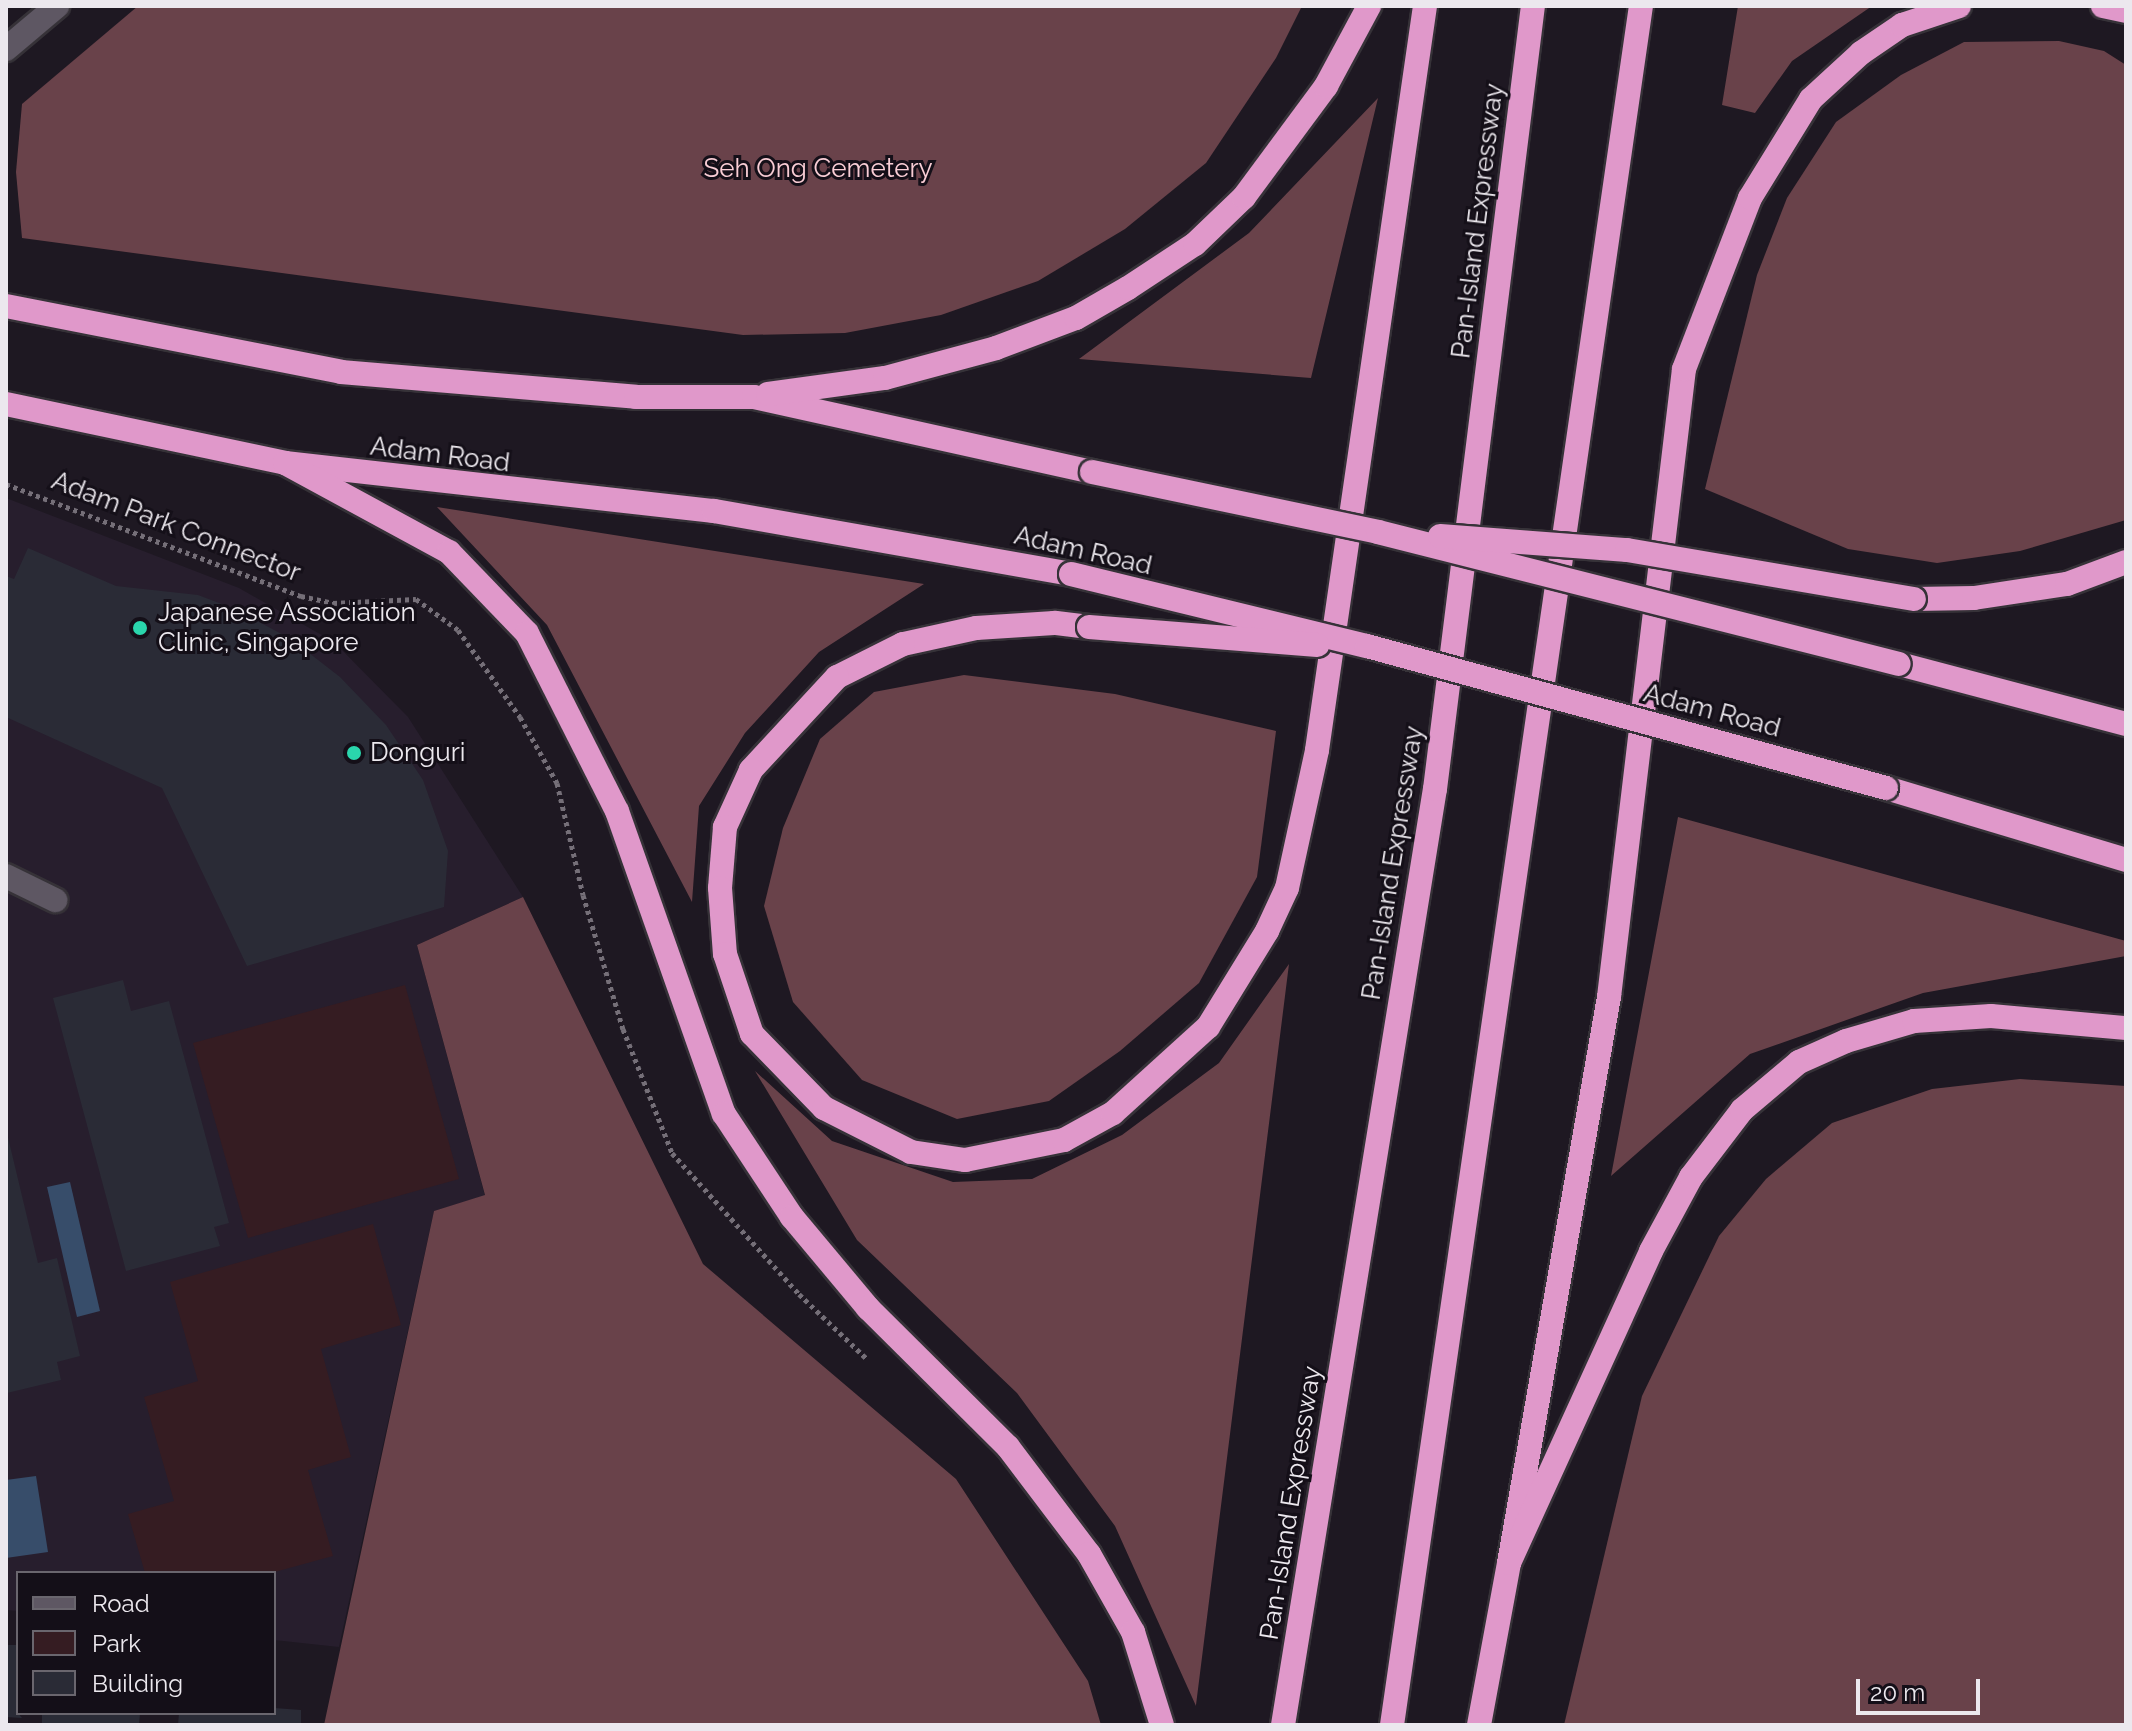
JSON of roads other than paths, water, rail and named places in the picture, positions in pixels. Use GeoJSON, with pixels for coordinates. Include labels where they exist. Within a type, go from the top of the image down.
{"type":"FeatureCollection","features":[{"type":"Feature","properties":{"kind":"highway"},"geometry":{"type":"LineString","coordinates":[[6,306],[341,372],[636,397],[754,397],[885,378],[996,348],[1076,318],[1195,244],[1244,197],[1326,86],[1369,6]]}},
{"type":"Feature","properties":{"kind":"highway"},"geometry":{"type":"LineString","coordinates":[[1367,646],[1259,644],[1054,623],[976,628],[903,644],[837,677],[751,770],[725,827],[720,888],[725,954],[752,1034],[824,1108],[911,1152],[965,1160],[1064,1140],[1113,1113],[1208,1027],[1287,888],[1317,750],[1425,6]]}},
{"type":"Feature","properties":{"kind":"highway","name":"Pan-Island Expressway"},"geometry":{"type":"LineString","coordinates":[[1283,1725],[1435,789],[1533,6]]}},
{"type":"Feature","properties":{"kind":"highway"},"geometry":{"type":"LineString","coordinates":[[1392,1725],[1641,6]]}},
{"type":"Feature","properties":{"kind":"highway"},"geometry":{"type":"LineString","coordinates":[[1479,1725],[1609,997],[1684,369],[1726,253],[1750,198],[1811,99],[1861,53],[1902,25],[1959,6]]}},
{"type":"Feature","properties":{"kind":"highway"},"geometry":{"type":"LineString","coordinates":[[2103,6],[2126,11]]}},
{"type":"Feature","properties":{"kind":"highway"},"geometry":{"type":"LineString","coordinates":[[754,397],[1378,532],[2126,724]]}},
{"type":"Feature","properties":{"kind":"highway","name":"Adam Road"},"geometry":{"type":"LineString","coordinates":[[6,404],[285,463],[410,481],[714,511],[1071,574],[1367,646],[1886,788],[2126,860]]}},
{"type":"Feature","properties":{"kind":"highway"},"geometry":{"type":"LineString","coordinates":[[285,463],[449,552],[527,633],[617,811],[724,1114],[792,1217],[868,1308],[1008,1447],[1089,1554],[1133,1632],[1162,1725]]}},
{"type":"Feature","properties":{"kind":"highway"},"geometry":{"type":"LineString","coordinates":[[1378,532],[1627,550],[1914,599],[1974,598],[2067,584],[2126,562]]}},
{"type":"Feature","properties":{"kind":"highway"},"geometry":{"type":"LineString","coordinates":[[1509,1563],[1651,1251],[1691,1177],[1742,1110],[1799,1062],[1846,1041],[1914,1021],[1991,1016],[2126,1028]]}},
{"type":"Feature","properties":{"kind":"street"},"geometry":{"type":"LineString","coordinates":[[6,49],[57,6]]}},
{"type":"Feature","properties":{"kind":"street"},"geometry":{"type":"LineString","coordinates":[[6,876],[55,900]]}},
{"type":"Feature","properties":{"kind":"water"},"geometry":{"type":"Polygon","coordinates":[[[70,1182],[100,1311],[77,1317],[47,1187],[70,1182]]]}},
{"type":"Feature","properties":{"kind":"water"},"geometry":{"type":"Polygon","coordinates":[[[36,1476],[48,1552],[6,1558],[6,1480],[36,1476]]]}},
{"type":"Feature","properties":{"kind":"place","name":"Japanese Association Clinic, Singapore"},"geometry":{"type":"Point","coordinates":[140,628]}},
{"type":"Feature","properties":{"kind":"place","name":"Donguri"},"geometry":{"type":"Point","coordinates":[354,753]}},
{"type":"Feature","properties":{"kind":"park label","name":"Seh Ong Cemetery"},"geometry":{"type":"Point","coordinates":[818,169]}}]}
